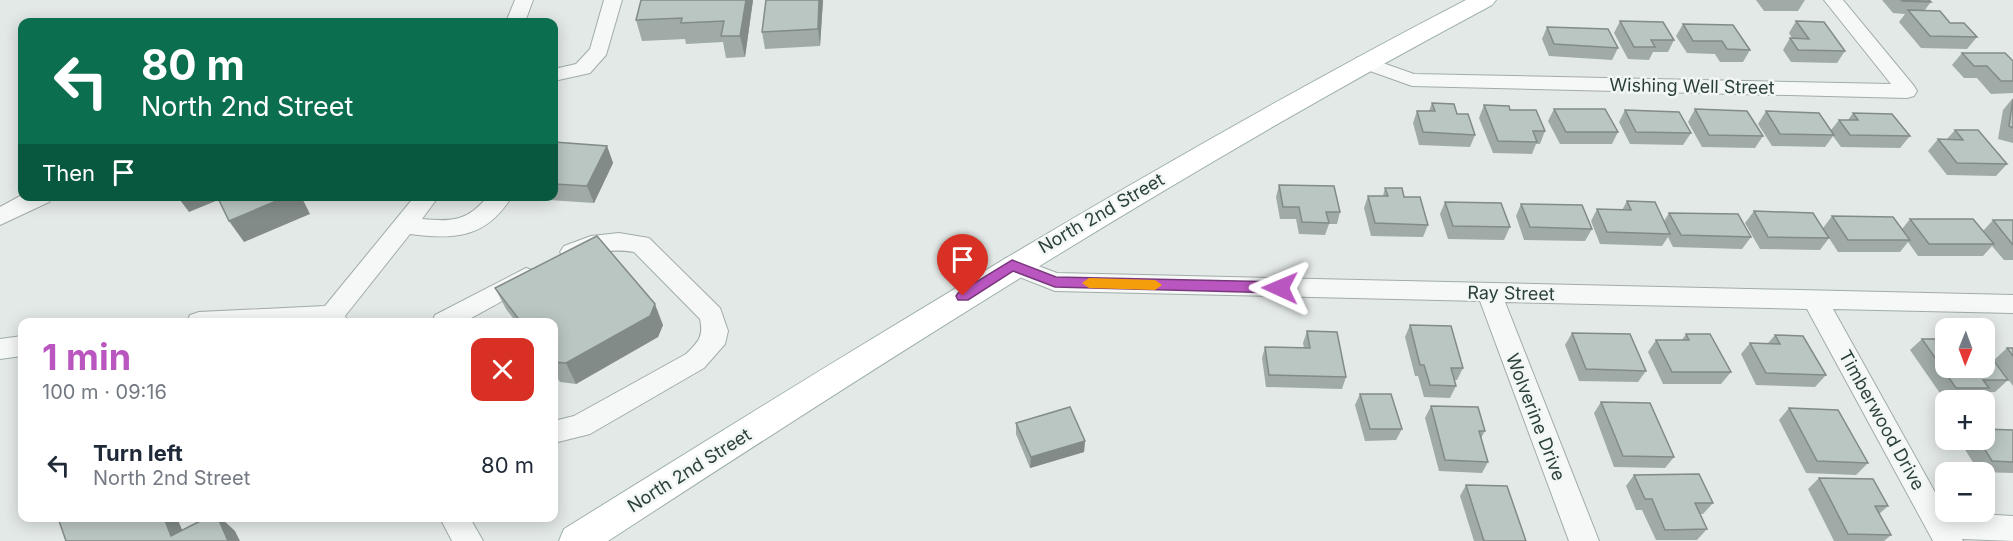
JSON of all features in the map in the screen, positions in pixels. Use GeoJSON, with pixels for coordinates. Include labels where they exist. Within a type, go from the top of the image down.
{"type":"FeatureCollection","features":[{"type":"Feature","properties":{"kind":"main road","name":"North 2nd Street"},"geometry":{"type":"LineString","coordinates":[[577,541],[1012,266],[1363,62],[1484,0]]}},
{"type":"Feature","properties":{"kind":"street"},"geometry":{"type":"LineString","coordinates":[[517,18],[524,0]]}},
{"type":"Feature","properties":{"kind":"street"},"geometry":{"type":"LineString","coordinates":[[558,74],[584,69],[599,51],[614,0]]}},
{"type":"Feature","properties":{"kind":"street","name":"Wishing Well Street"},"geometry":{"type":"LineString","coordinates":[[1363,62],[1412,80],[1907,91],[1833,0]]}},
{"type":"Feature","properties":{"kind":"street"},"geometry":{"type":"LineString","coordinates":[[0,217],[29,201]]}},
{"type":"Feature","properties":{"kind":"street"},"geometry":{"type":"LineString","coordinates":[[335,318],[424,201]]}},
{"type":"Feature","properties":{"kind":"street"},"geometry":{"type":"LineString","coordinates":[[406,225],[442,230],[470,227],[482,219],[497,201]]}},
{"type":"Feature","properties":{"kind":"street"},"geometry":{"type":"LineString","coordinates":[[458,318],[551,263],[591,244],[619,241],[641,244],[711,315],[715,331],[712,344],[695,361],[580,426],[558,431]]}},
{"type":"Feature","properties":{"kind":"street","name":"Ray Street"},"geometry":{"type":"LineString","coordinates":[[1012,266],[1055,282],[2013,304]]}},
{"type":"Feature","properties":{"kind":"street","name":"Wolverine Drive"},"geometry":{"type":"LineString","coordinates":[[1489,293],[1584,541]]}},
{"type":"Feature","properties":{"kind":"street","name":"Timberwood Drive"},"geometry":{"type":"LineString","coordinates":[[1815,300],[1944,533]]}},
{"type":"Feature","properties":{"kind":"street"},"geometry":{"type":"LineString","coordinates":[[0,349],[18,347]]}},
{"type":"Feature","properties":{"kind":"street"},"geometry":{"type":"LineString","coordinates":[[456,522],[468,541]]}},
{"type":"Feature","properties":{"kind":"street"},"geometry":{"type":"LineString","coordinates":[[1944,533],[2013,529]]}},
{"type":"Feature","properties":{"kind":"building"},"geometry":{"type":"Polygon","coordinates":[[[641,0],[746,0],[740,36],[721,36],[724,21],[681,23],[682,18],[636,20],[641,0]]]}},
{"type":"Feature","properties":{"kind":"building"},"geometry":{"type":"Polygon","coordinates":[[[766,0],[819,0],[818,29],[762,32],[766,0]]]}},
{"type":"Feature","properties":{"kind":"building"},"geometry":{"type":"Polygon","coordinates":[[[1929,0],[1931,2],[1902,1],[1929,0]]]}},
{"type":"Feature","properties":{"kind":"building"},"geometry":{"type":"Polygon","coordinates":[[[1908,10],[1940,11],[1950,23],[1964,23],[1977,37],[1930,36],[1908,10]]]}},
{"type":"Feature","properties":{"kind":"building"},"geometry":{"type":"Polygon","coordinates":[[[1620,21],[1663,22],[1674,40],[1651,40],[1655,47],[1634,47],[1620,21]]]}},
{"type":"Feature","properties":{"kind":"building"},"geometry":{"type":"Polygon","coordinates":[[[1796,21],[1824,22],[1845,51],[1798,50],[1790,38],[1809,39],[1796,21]]]}},
{"type":"Feature","properties":{"kind":"building"},"geometry":{"type":"Polygon","coordinates":[[[1683,24],[1733,25],[1750,50],[1727,49],[1722,41],[1693,41],[1683,24]]]}},
{"type":"Feature","properties":{"kind":"building"},"geometry":{"type":"Polygon","coordinates":[[[1547,27],[1608,29],[1618,48],[1554,44],[1547,27]]]}},
{"type":"Feature","properties":{"kind":"building"},"geometry":{"type":"Polygon","coordinates":[[[1962,53],[2005,53],[2013,61],[2013,81],[2001,81],[1987,66],[1974,66],[1962,53]]]}},
{"type":"Feature","properties":{"kind":"building"},"geometry":{"type":"Polygon","coordinates":[[[2013,99],[2013,128],[2009,126],[2013,99]]]}},
{"type":"Feature","properties":{"kind":"building"},"geometry":{"type":"Polygon","coordinates":[[[1432,103],[1454,104],[1457,114],[1468,114],[1475,135],[1423,132],[1417,111],[1435,111],[1432,103]]]}},
{"type":"Feature","properties":{"kind":"building"},"geometry":{"type":"Polygon","coordinates":[[[1484,105],[1509,106],[1510,110],[1536,110],[1545,131],[1533,131],[1537,142],[1498,141],[1484,105]]]}},
{"type":"Feature","properties":{"kind":"building"},"geometry":{"type":"Polygon","coordinates":[[[1554,109],[1605,109],[1618,132],[1566,132],[1554,109]]]}},
{"type":"Feature","properties":{"kind":"building"},"geometry":{"type":"Polygon","coordinates":[[[1695,109],[1747,111],[1763,136],[1709,135],[1695,109]]]}},
{"type":"Feature","properties":{"kind":"building"},"geometry":{"type":"Polygon","coordinates":[[[1625,110],[1679,112],[1691,133],[1636,132],[1625,110]]]}},
{"type":"Feature","properties":{"kind":"building"},"geometry":{"type":"Polygon","coordinates":[[[1766,111],[1819,113],[1834,135],[1780,134],[1766,111]]]}},
{"type":"Feature","properties":{"kind":"building"},"geometry":{"type":"Polygon","coordinates":[[[1853,113],[1892,114],[1910,136],[1850,135],[1839,120],[1858,120],[1853,113]]]}},
{"type":"Feature","properties":{"kind":"building"},"geometry":{"type":"Polygon","coordinates":[[[1955,130],[1978,130],[2007,164],[1957,163],[1938,139],[1963,140],[1955,130]]]}},
{"type":"Feature","properties":{"kind":"building"},"geometry":{"type":"Polygon","coordinates":[[[558,142],[607,146],[587,186],[558,184],[558,142]]]}},
{"type":"Feature","properties":{"kind":"building"},"geometry":{"type":"Polygon","coordinates":[[[1279,185],[1334,186],[1340,212],[1326,212],[1329,223],[1302,222],[1299,207],[1283,207],[1279,185]]]}},
{"type":"Feature","properties":{"kind":"building"},"geometry":{"type":"Polygon","coordinates":[[[1385,188],[1402,188],[1404,197],[1420,197],[1428,225],[1375,223],[1368,196],[1388,196],[1385,188]]]}},
{"type":"Feature","properties":{"kind":"building"},"geometry":{"type":"Polygon","coordinates":[[[219,201],[276,201],[229,221],[219,201]]]}},
{"type":"Feature","properties":{"kind":"building"},"geometry":{"type":"Polygon","coordinates":[[[1627,201],[1655,202],[1670,234],[1607,232],[1597,209],[1631,210],[1627,201]]]}},
{"type":"Feature","properties":{"kind":"building"},"geometry":{"type":"Polygon","coordinates":[[[1445,202],[1501,203],[1510,227],[1453,226],[1445,202]]]}},
{"type":"Feature","properties":{"kind":"building"},"geometry":{"type":"Polygon","coordinates":[[[1521,204],[1582,205],[1592,229],[1530,227],[1521,204]]]}},
{"type":"Feature","properties":{"kind":"building"},"geometry":{"type":"Polygon","coordinates":[[[1754,211],[1813,213],[1829,238],[1768,237],[1754,211]]]}},
{"type":"Feature","properties":{"kind":"building"},"geometry":{"type":"Polygon","coordinates":[[[1669,213],[1738,214],[1751,237],[1681,235],[1669,213]]]}},
{"type":"Feature","properties":{"kind":"building"},"geometry":{"type":"Polygon","coordinates":[[[1832,216],[1893,217],[1910,240],[1848,240],[1832,216]]]}},
{"type":"Feature","properties":{"kind":"building"},"geometry":{"type":"Polygon","coordinates":[[[1910,219],[1973,219],[1994,244],[1929,244],[1910,219]]]}},
{"type":"Feature","properties":{"kind":"building"},"geometry":{"type":"Polygon","coordinates":[[[1993,220],[2013,220],[2013,245],[1993,220]]]}},
{"type":"Feature","properties":{"kind":"building"},"geometry":{"type":"Polygon","coordinates":[[[597,236],[655,304],[650,316],[566,363],[558,362],[558,318],[518,318],[495,288],[597,236]]]}},
{"type":"Feature","properties":{"kind":"building"},"geometry":{"type":"Polygon","coordinates":[[[1410,325],[1451,326],[1463,368],[1451,368],[1456,386],[1430,385],[1424,365],[1420,365],[1410,325]]]}},
{"type":"Feature","properties":{"kind":"building"},"geometry":{"type":"Polygon","coordinates":[[[1307,331],[1337,332],[1346,377],[1269,375],[1265,347],[1310,348],[1307,331]]]}},
{"type":"Feature","properties":{"kind":"building"},"geometry":{"type":"Polygon","coordinates":[[[1572,333],[1630,334],[1646,371],[1586,369],[1572,333]]]}},
{"type":"Feature","properties":{"kind":"building"},"geometry":{"type":"Polygon","coordinates":[[[1686,334],[1710,334],[1731,372],[1672,372],[1656,340],[1689,340],[1686,334]]]}},
{"type":"Feature","properties":{"kind":"building"},"geometry":{"type":"Polygon","coordinates":[[[1775,335],[1803,336],[1826,375],[1766,373],[1750,343],[1780,344],[1775,335]]]}},
{"type":"Feature","properties":{"kind":"building"},"geometry":{"type":"Polygon","coordinates":[[[1922,339],[1935,339],[1935,358],[1922,339]]]}},
{"type":"Feature","properties":{"kind":"building"},"geometry":{"type":"Polygon","coordinates":[[[2007,348],[2013,348],[2013,356],[2007,348]]]}},
{"type":"Feature","properties":{"kind":"building"},"geometry":{"type":"Polygon","coordinates":[[[1995,362],[2008,380],[1983,380],[1989,388],[1956,388],[1949,378],[1995,378],[1995,362]]]}},
{"type":"Feature","properties":{"kind":"building"},"geometry":{"type":"Polygon","coordinates":[[[1360,394],[1391,394],[1402,429],[1370,429],[1360,394]]]}},
{"type":"Feature","properties":{"kind":"building"},"geometry":{"type":"Polygon","coordinates":[[[1601,402],[1650,403],[1674,457],[1623,456],[1601,402]]]}},
{"type":"Feature","properties":{"kind":"building"},"geometry":{"type":"Polygon","coordinates":[[[1431,406],[1478,407],[1485,431],[1479,431],[1488,462],[1445,460],[1431,406]]]}},
{"type":"Feature","properties":{"kind":"building"},"geometry":{"type":"Polygon","coordinates":[[[1070,407],[1085,441],[1031,457],[1016,423],[1070,407]]]}},
{"type":"Feature","properties":{"kind":"building"},"geometry":{"type":"Polygon","coordinates":[[[1789,408],[1838,410],[1868,463],[1817,461],[1789,408]]]}},
{"type":"Feature","properties":{"kind":"building"},"geometry":{"type":"Polygon","coordinates":[[[1995,429],[2013,430],[2013,462],[1992,461],[1985,450],[1995,450],[1995,429]]]}},
{"type":"Feature","properties":{"kind":"building"},"geometry":{"type":"Polygon","coordinates":[[[1699,474],[1713,503],[1695,503],[1707,529],[1665,530],[1652,499],[1645,499],[1634,475],[1699,474]]]}},
{"type":"Feature","properties":{"kind":"building"},"geometry":{"type":"Polygon","coordinates":[[[1819,478],[1873,479],[1888,506],[1875,506],[1891,535],[1848,534],[1819,478]]]}},
{"type":"Feature","properties":{"kind":"building"},"geometry":{"type":"Polygon","coordinates":[[[1466,485],[1507,486],[1526,541],[1484,541],[1466,485]]]}},
{"type":"Feature","properties":{"kind":"building"},"geometry":{"type":"Polygon","coordinates":[[[59,522],[166,522],[171,536],[198,522],[220,522],[228,541],[66,541],[59,522]]]}},
{"type":"Feature","properties":{"kind":"slow traffic"},"geometry":{"type":"LineString","coordinates":[[1089,283],[1155,285]]}},
{"type":"Feature","properties":{"kind":"route"},"geometry":{"type":"LineString","coordinates":[[963,296],[1012,266],[1055,282],[1280,288]]}}]}
